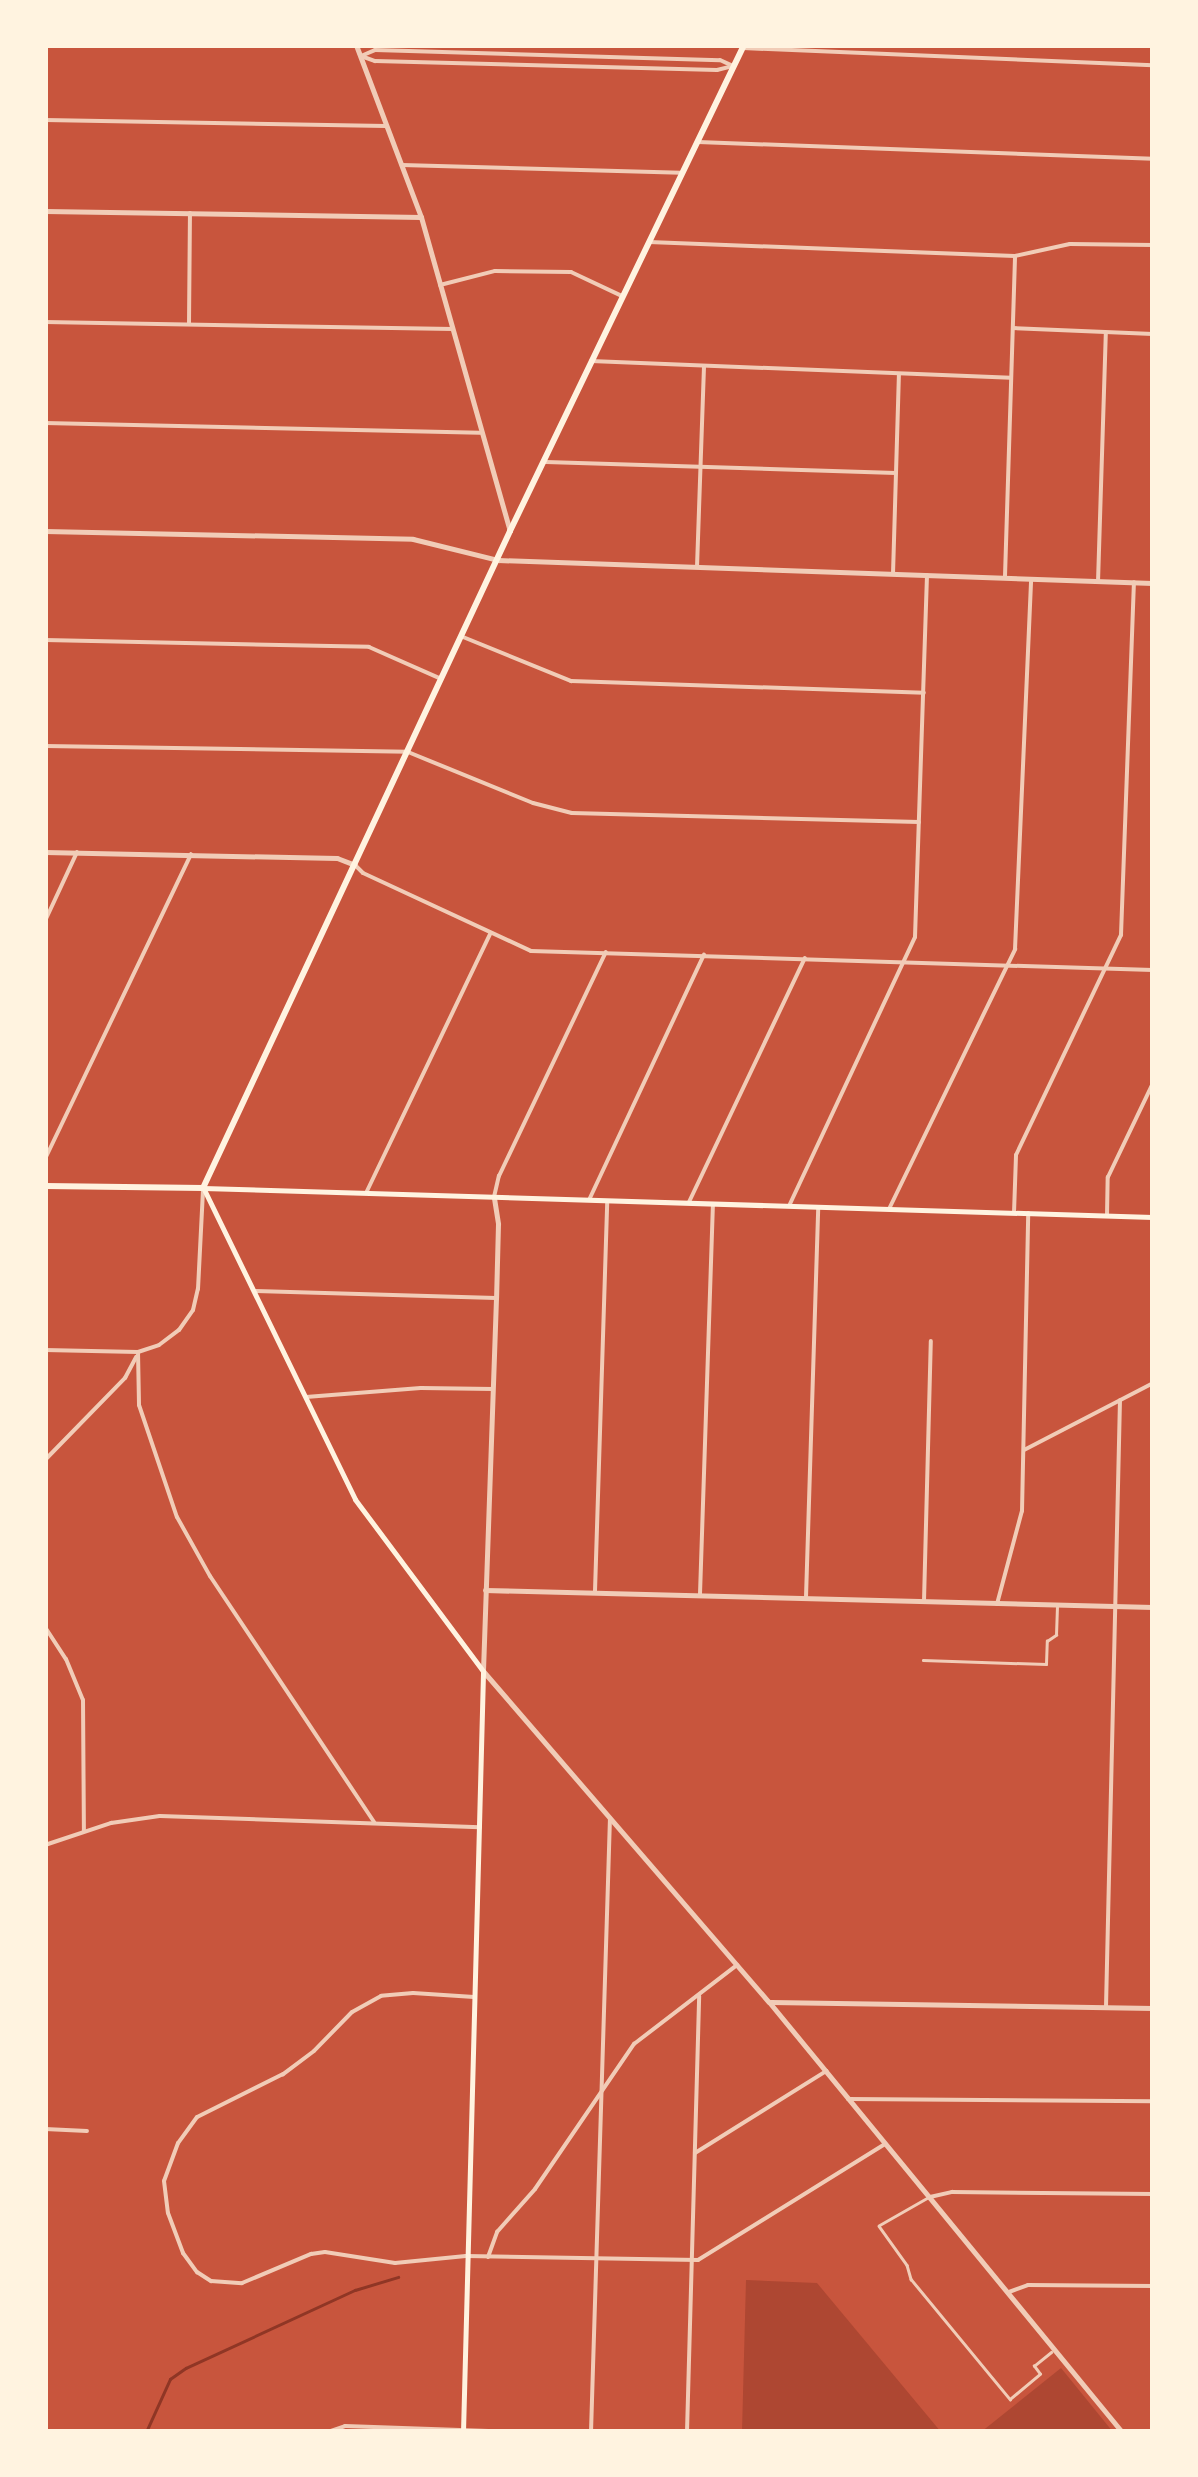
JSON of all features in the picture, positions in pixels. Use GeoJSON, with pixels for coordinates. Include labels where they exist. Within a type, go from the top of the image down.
{"type":"FeatureCollection","features":[{"type":"Feature","properties":{"kind":"main road"},"geometry":{"type":"LineString","coordinates":[[463,2431],[483,1670],[355,1498],[203,1188],[510,531],[743,46]]}},
{"type":"Feature","properties":{"kind":"main road"},"geometry":{"type":"LineString","coordinates":[[45,1186],[1153,1217]]}},
{"type":"Feature","properties":{"kind":"street"},"geometry":{"type":"LineString","coordinates":[[356,45],[421,217],[510,531]]}},
{"type":"Feature","properties":{"kind":"street"},"geometry":{"type":"LineString","coordinates":[[743,46],[1153,65]]}},
{"type":"Feature","properties":{"kind":"street"},"geometry":{"type":"LineString","coordinates":[[360,56],[375,50],[532,54],[720,60],[733,66]]}},
{"type":"Feature","properties":{"kind":"street"},"geometry":{"type":"LineString","coordinates":[[360,56],[375,61],[716,70],[733,66]]}},
{"type":"Feature","properties":{"kind":"street"},"geometry":{"type":"LineString","coordinates":[[45,120],[386,126]]}},
{"type":"Feature","properties":{"kind":"street"},"geometry":{"type":"LineString","coordinates":[[696,142],[1153,159]]}},
{"type":"Feature","properties":{"kind":"street"},"geometry":{"type":"LineString","coordinates":[[402,166],[682,173]]}},
{"type":"Feature","properties":{"kind":"street"},"geometry":{"type":"LineString","coordinates":[[45,211],[421,217]]}},
{"type":"Feature","properties":{"kind":"street"},"geometry":{"type":"LineString","coordinates":[[189,326],[190,213]]}},
{"type":"Feature","properties":{"kind":"street"},"geometry":{"type":"LineString","coordinates":[[648,242],[1015,256],[1070,244],[1153,245]]}},
{"type":"Feature","properties":{"kind":"street"},"geometry":{"type":"LineString","coordinates":[[1005,578],[1015,256]]}},
{"type":"Feature","properties":{"kind":"street"},"geometry":{"type":"LineString","coordinates":[[440,285],[495,271],[571,272],[622,296]]}},
{"type":"Feature","properties":{"kind":"street"},"geometry":{"type":"LineString","coordinates":[[45,322],[453,330]]}},
{"type":"Feature","properties":{"kind":"street"},"geometry":{"type":"LineString","coordinates":[[1012,328],[1153,334]]}},
{"type":"Feature","properties":{"kind":"street"},"geometry":{"type":"LineString","coordinates":[[1098,582],[1106,333]]}},
{"type":"Feature","properties":{"kind":"street"},"geometry":{"type":"LineString","coordinates":[[591,362],[1011,378]]}},
{"type":"Feature","properties":{"kind":"street"},"geometry":{"type":"LineString","coordinates":[[697,567],[704,366]]}},
{"type":"Feature","properties":{"kind":"street"},"geometry":{"type":"LineString","coordinates":[[893,574],[900,374]]}},
{"type":"Feature","properties":{"kind":"street"},"geometry":{"type":"LineString","coordinates":[[45,424],[480,433]]}},
{"type":"Feature","properties":{"kind":"street"},"geometry":{"type":"LineString","coordinates":[[543,462],[896,472]]}},
{"type":"Feature","properties":{"kind":"street"},"geometry":{"type":"LineString","coordinates":[[45,531],[414,539],[498,560],[1153,583]]}},
{"type":"Feature","properties":{"kind":"street"},"geometry":{"type":"LineString","coordinates":[[789,1206],[906,962],[916,925],[927,575]]}},
{"type":"Feature","properties":{"kind":"street"},"geometry":{"type":"LineString","coordinates":[[889,1209],[1010,964],[1018,937],[1031,580]]}},
{"type":"Feature","properties":{"kind":"street"},"geometry":{"type":"LineString","coordinates":[[1014,1213],[1016,1155],[1106,969],[1122,927],[1134,582]]}},
{"type":"Feature","properties":{"kind":"street"},"geometry":{"type":"LineString","coordinates":[[462,637],[571,681],[924,693]]}},
{"type":"Feature","properties":{"kind":"street"},"geometry":{"type":"LineString","coordinates":[[45,640],[369,647],[443,680]]}},
{"type":"Feature","properties":{"kind":"street"},"geometry":{"type":"LineString","coordinates":[[45,746],[408,752],[533,804],[572,813],[919,822]]}},
{"type":"Feature","properties":{"kind":"street"},"geometry":{"type":"LineString","coordinates":[[45,852],[337,858],[526,950],[1153,970]]}},
{"type":"Feature","properties":{"kind":"street"},"geometry":{"type":"LineString","coordinates":[[45,921],[78,852]]}},
{"type":"Feature","properties":{"kind":"street"},"geometry":{"type":"LineString","coordinates":[[45,1159],[190,854]]}},
{"type":"Feature","properties":{"kind":"street"},"geometry":{"type":"LineString","coordinates":[[366,1194],[490,934]]}},
{"type":"Feature","properties":{"kind":"street"},"geometry":{"type":"LineString","coordinates":[[606,952],[499,1176],[494,1198],[498,1224],[483,1670],[738,1965],[1122,2432]]}},
{"type":"Feature","properties":{"kind":"street"},"geometry":{"type":"LineString","coordinates":[[589,1200],[704,955]]}},
{"type":"Feature","properties":{"kind":"street"},"geometry":{"type":"LineString","coordinates":[[688,1204],[805,958]]}},
{"type":"Feature","properties":{"kind":"street"},"geometry":{"type":"LineString","coordinates":[[1106,1216],[1108,1178],[1153,1083]]}},
{"type":"Feature","properties":{"kind":"street"},"geometry":{"type":"LineString","coordinates":[[45,1350],[138,1352],[170,1338],[192,1310],[203,1188]]}},
{"type":"Feature","properties":{"kind":"street"},"geometry":{"type":"LineString","coordinates":[[595,1593],[607,1201]]}},
{"type":"Feature","properties":{"kind":"street"},"geometry":{"type":"LineString","coordinates":[[700,1596],[712,1204]]}},
{"type":"Feature","properties":{"kind":"street"},"geometry":{"type":"LineString","coordinates":[[806,1600],[818,1207]]}},
{"type":"Feature","properties":{"kind":"street"},"geometry":{"type":"LineString","coordinates":[[997,1604],[1018,1538],[1024,1450],[1028,1213]]}},
{"type":"Feature","properties":{"kind":"street"},"geometry":{"type":"LineString","coordinates":[[256,1291],[496,1298]]}},
{"type":"Feature","properties":{"kind":"street"},"geometry":{"type":"LineString","coordinates":[[924,1602],[932,1341]]}},
{"type":"Feature","properties":{"kind":"street"},"geometry":{"type":"LineString","coordinates":[[45,1460],[126,1378],[138,1352]]}},
{"type":"Feature","properties":{"kind":"street"},"geometry":{"type":"LineString","coordinates":[[138,1352],[139,1405],[177,1517],[210,1576],[374,1822]]}},
{"type":"Feature","properties":{"kind":"street"},"geometry":{"type":"LineString","coordinates":[[1024,1450],[1153,1383]]}},
{"type":"Feature","properties":{"kind":"street"},"geometry":{"type":"LineString","coordinates":[[306,1397],[420,1388],[494,1389]]}},
{"type":"Feature","properties":{"kind":"street"},"geometry":{"type":"LineString","coordinates":[[1106,2008],[1120,1400]]}},
{"type":"Feature","properties":{"kind":"street"},"geometry":{"type":"LineString","coordinates":[[484,1590],[1153,1608]]}},
{"type":"Feature","properties":{"kind":"street"},"geometry":{"type":"LineString","coordinates":[[45,1627],[66,1659],[82,1700],[84,1831]]}},
{"type":"Feature","properties":{"kind":"street"},"geometry":{"type":"LineString","coordinates":[[45,1845],[84,1831],[160,1816],[480,1827]]}},
{"type":"Feature","properties":{"kind":"street"},"geometry":{"type":"LineString","coordinates":[[591,2432],[610,1818]]}},
{"type":"Feature","properties":{"kind":"street"},"geometry":{"type":"LineString","coordinates":[[488,2257],[497,2232],[536,2188],[634,2044],[738,1965]]}},
{"type":"Feature","properties":{"kind":"street"},"geometry":{"type":"LineString","coordinates":[[474,1996],[396,1992],[364,2004],[284,2074],[197,2117],[178,2143],[164,2181],[168,2212],[184,2254],[197,2272],[211,2281],[242,2283],[311,2254],[396,2263],[466,2256],[692,2260],[884,2144]]}},
{"type":"Feature","properties":{"kind":"street"},"geometry":{"type":"LineString","coordinates":[[688,2432],[699,1996]]}},
{"type":"Feature","properties":{"kind":"street"},"geometry":{"type":"LineString","coordinates":[[769,2002],[1153,2008]]}},
{"type":"Feature","properties":{"kind":"street"},"geometry":{"type":"LineString","coordinates":[[694,2154],[826,2071]]}},
{"type":"Feature","properties":{"kind":"street"},"geometry":{"type":"LineString","coordinates":[[848,2099],[1153,2101]]}},
{"type":"Feature","properties":{"kind":"street"},"geometry":{"type":"LineString","coordinates":[[45,2129],[87,2131]]}},
{"type":"Feature","properties":{"kind":"street"},"geometry":{"type":"LineString","coordinates":[[930,2197],[952,2192],[1153,2194]]}},
{"type":"Feature","properties":{"kind":"street"},"geometry":{"type":"LineString","coordinates":[[1008,2292],[1028,2285],[1153,2286]]}},
{"type":"Feature","properties":{"kind":"street"},"geometry":{"type":"LineString","coordinates":[[328,2432],[345,2426],[516,2432]]}},
{"type":"Feature","properties":{"kind":"lane"},"geometry":{"type":"LineString","coordinates":[[923,1660],[1046,1664],[1047,1641],[1056,1635],[1057,1605]]}},
{"type":"Feature","properties":{"kind":"lane"},"geometry":{"type":"LineString","coordinates":[[930,2197],[879,2226],[914,2284],[1010,2398],[1040,2374],[1034,2366],[1055,2349]]}},
{"type":"Feature","properties":{"kind":"shaded area"},"geometry":{"type":"Polygon","coordinates":[[[746,2280],[817,2283],[941,2432],[742,2432],[746,2280]]]}},
{"type":"Feature","properties":{"kind":"shaded area"},"geometry":{"type":"Polygon","coordinates":[[[1061,2368],[1113,2432],[981,2432],[1061,2368]]]}},
{"type":"Feature","properties":{"kind":"waterway"},"geometry":{"type":"LineString","coordinates":[[146,2432],[170,2379],[186,2368],[355,2290],[398,2277]]}}]}
